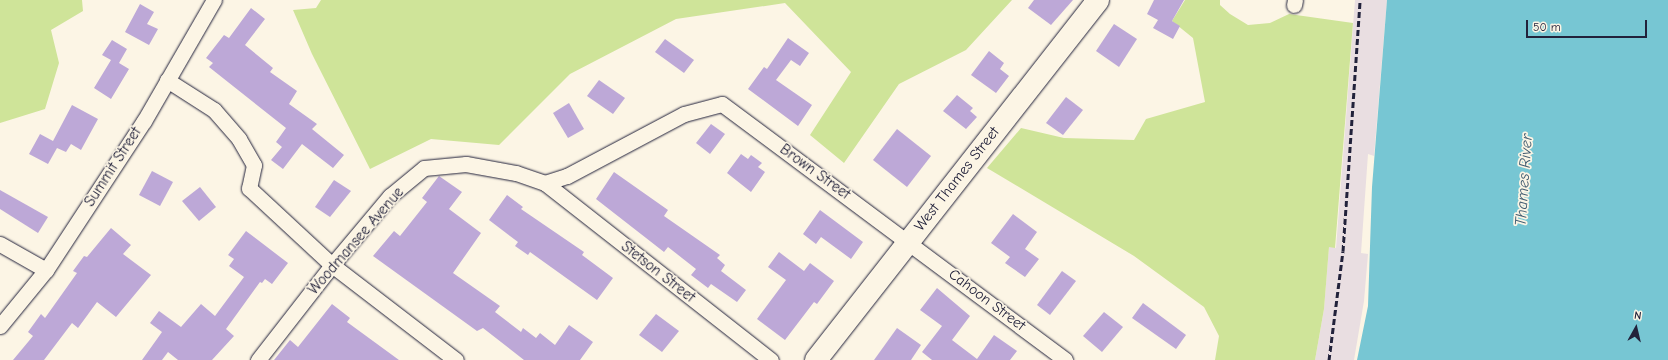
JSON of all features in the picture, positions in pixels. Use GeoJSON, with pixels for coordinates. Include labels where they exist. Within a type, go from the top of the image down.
{"type":"FeatureCollection","features":[{"type":"Feature","properties":{"kind":"main road","name":"West Thames Street"},"geometry":{"type":"LineString","coordinates":[[816,360],[1098,0]]}},
{"type":"Feature","properties":{"kind":"street","name":"Summit Street"},"geometry":{"type":"LineString","coordinates":[[0,326],[46,270],[144,121],[214,0]]}},
{"type":"Feature","properties":{"kind":"street"},"geometry":{"type":"LineString","coordinates":[[167,80],[214,110],[240,140],[254,165],[249,188],[332,264],[456,360]]}},
{"type":"Feature","properties":{"kind":"street","name":"Brown Street"},"geometry":{"type":"LineString","coordinates":[[545,183],[567,176],[684,114],[722,104],[908,241]]}},
{"type":"Feature","properties":{"kind":"street","name":"Woodmansee Avenue"},"geometry":{"type":"LineString","coordinates":[[258,360],[332,264],[390,196],[424,168],[466,164],[516,173],[545,183]]}},
{"type":"Feature","properties":{"kind":"street","name":"Stetson Street"},"geometry":{"type":"LineString","coordinates":[[545,183],[771,360]]}},
{"type":"Feature","properties":{"kind":"street","name":"Cahoon Street"},"geometry":{"type":"LineString","coordinates":[[908,241],[1056,357]]}},
{"type":"Feature","properties":{"kind":"street"},"geometry":{"type":"LineString","coordinates":[[0,244],[46,270]]}},
{"type":"Feature","properties":{"kind":"shaded area"},"geometry":{"type":"Polygon","coordinates":[[[1355,0],[1387,0],[1374,156],[1368,154],[1361,253],[1368,254],[1364,301],[1354,360],[1315,360],[1324,309],[1329,246],[1336,248],[1355,0]]]}},
{"type":"Feature","properties":{"kind":"green space"},"geometry":{"type":"Polygon","coordinates":[[[0,0],[82,0],[83,11],[51,30],[59,63],[45,109],[0,123],[0,0]]]}},
{"type":"Feature","properties":{"kind":"green space"},"geometry":{"type":"Polygon","coordinates":[[[321,0],[1012,0],[966,50],[899,84],[844,163],[810,135],[851,72],[785,3],[676,19],[570,74],[499,145],[431,139],[370,169],[312,54],[293,10],[316,8],[321,0]]]}},
{"type":"Feature","properties":{"kind":"green space"},"geometry":{"type":"Polygon","coordinates":[[[1185,0],[1220,0],[1220,5],[1230,14],[1248,25],[1270,23],[1289,14],[1353,23],[1335,248],[1329,247],[1324,309],[1315,360],[1215,360],[1219,336],[1204,307],[1134,256],[987,168],[1021,128],[1064,138],[1134,140],[1146,119],[1205,102],[1193,38],[1172,21],[1185,0]]]}},
{"type":"Feature","properties":{"kind":"water","name":"Thames River"},"geometry":{"type":"Polygon","coordinates":[[[1387,0],[1668,0],[1668,360],[1357,360],[1368,306],[1372,187],[1387,0]]]}},
{"type":"Feature","properties":{"kind":"building"},"geometry":{"type":"Polygon","coordinates":[[[1034,0],[1073,0],[1051,25],[1028,8],[1034,0]]]}},
{"type":"Feature","properties":{"kind":"building"},"geometry":{"type":"Polygon","coordinates":[[[1154,0],[1184,0],[1172,21],[1180,26],[1173,39],[1153,28],[1158,20],[1147,14],[1154,0]]]}},
{"type":"Feature","properties":{"kind":"building"},"geometry":{"type":"Polygon","coordinates":[[[140,4],[154,12],[147,24],[158,29],[149,45],[125,32],[140,4]]]}},
{"type":"Feature","properties":{"kind":"building"},"geometry":{"type":"Polygon","coordinates":[[[251,8],[265,19],[245,45],[273,68],[270,72],[297,91],[289,104],[317,124],[312,129],[344,155],[333,168],[302,144],[283,169],[271,160],[282,147],[276,142],[286,128],[209,67],[213,63],[206,58],[224,35],[229,38],[251,8]]]}},
{"type":"Feature","properties":{"kind":"building"},"geometry":{"type":"Polygon","coordinates":[[[1114,24],[1137,39],[1119,67],[1096,51],[1114,24]]]}},
{"type":"Feature","properties":{"kind":"building"},"geometry":{"type":"Polygon","coordinates":[[[788,38],[809,53],[800,66],[791,60],[776,80],[812,105],[798,126],[748,89],[764,67],[767,69],[788,38]]]}},
{"type":"Feature","properties":{"kind":"building"},"geometry":{"type":"Polygon","coordinates":[[[665,39],[694,60],[684,73],[655,52],[665,39]]]}},
{"type":"Feature","properties":{"kind":"building"},"geometry":{"type":"Polygon","coordinates":[[[112,40],[127,49],[119,63],[129,69],[111,99],[94,88],[111,60],[102,55],[112,40]]]}},
{"type":"Feature","properties":{"kind":"building"},"geometry":{"type":"Polygon","coordinates":[[[989,51],[1004,63],[1000,69],[1009,76],[996,93],[971,75],[989,51]]]}},
{"type":"Feature","properties":{"kind":"building"},"geometry":{"type":"Polygon","coordinates":[[[599,80],[625,98],[613,114],[587,96],[599,80]]]}},
{"type":"Feature","properties":{"kind":"building"},"geometry":{"type":"Polygon","coordinates":[[[957,95],[973,108],[970,111],[977,117],[966,129],[943,111],[957,95]]]}},
{"type":"Feature","properties":{"kind":"building"},"geometry":{"type":"Polygon","coordinates":[[[1066,97],[1083,110],[1063,135],[1046,123],[1066,97]]]}},
{"type":"Feature","properties":{"kind":"building"},"geometry":{"type":"Polygon","coordinates":[[[569,103],[584,129],[568,138],[553,113],[569,103]]]}},
{"type":"Feature","properties":{"kind":"building"},"geometry":{"type":"Polygon","coordinates":[[[72,105],[98,119],[81,150],[71,144],[66,152],[57,148],[48,164],[29,154],[40,134],[53,141],[72,105]]]}},
{"type":"Feature","properties":{"kind":"building"},"geometry":{"type":"Polygon","coordinates":[[[711,124],[725,134],[710,154],[696,143],[711,124]]]}},
{"type":"Feature","properties":{"kind":"building"},"geometry":{"type":"Polygon","coordinates":[[[897,129],[931,156],[907,187],[873,160],[897,129]]]}},
{"type":"Feature","properties":{"kind":"building"},"geometry":{"type":"Polygon","coordinates":[[[741,154],[748,159],[751,155],[762,163],[758,167],[765,172],[751,192],[727,173],[741,154]]]}},
{"type":"Feature","properties":{"kind":"building"},"geometry":{"type":"Polygon","coordinates":[[[152,171],[173,182],[160,206],[139,195],[152,171]]]}},
{"type":"Feature","properties":{"kind":"building"},"geometry":{"type":"Polygon","coordinates":[[[614,172],[668,210],[664,216],[720,255],[717,258],[725,265],[721,271],[746,290],[737,302],[711,284],[708,288],[691,275],[696,269],[668,247],[664,252],[596,199],[614,172]]]}},
{"type":"Feature","properties":{"kind":"building"},"geometry":{"type":"Polygon","coordinates":[[[439,176],[462,192],[449,209],[481,233],[453,273],[500,306],[495,312],[521,332],[523,328],[536,338],[540,333],[555,345],[569,325],[593,342],[580,360],[524,360],[483,328],[477,331],[373,256],[394,231],[400,236],[427,202],[422,198],[439,176]]]}},
{"type":"Feature","properties":{"kind":"building"},"geometry":{"type":"Polygon","coordinates":[[[334,180],[351,191],[330,217],[315,207],[334,180]]]}},
{"type":"Feature","properties":{"kind":"building"},"geometry":{"type":"Polygon","coordinates":[[[200,187],[216,207],[199,221],[182,201],[200,187]]]}},
{"type":"Feature","properties":{"kind":"building"},"geometry":{"type":"Polygon","coordinates":[[[0,190],[48,217],[38,233],[0,209],[0,190]]]}},
{"type":"Feature","properties":{"kind":"building"},"geometry":{"type":"Polygon","coordinates":[[[507,195],[523,207],[521,209],[584,252],[582,255],[613,278],[597,300],[530,252],[528,255],[515,246],[518,242],[489,220],[507,195]]]}},
{"type":"Feature","properties":{"kind":"building"},"geometry":{"type":"Polygon","coordinates":[[[820,210],[863,242],[851,259],[821,237],[816,244],[803,234],[820,210]]]}},
{"type":"Feature","properties":{"kind":"building"},"geometry":{"type":"Polygon","coordinates":[[[1013,214],[1037,232],[1025,249],[1039,259],[1025,277],[1005,263],[1010,257],[991,243],[1013,214]]]}},
{"type":"Feature","properties":{"kind":"building"},"geometry":{"type":"Polygon","coordinates":[[[111,228],[131,245],[123,254],[151,275],[116,317],[97,302],[78,328],[72,323],[44,360],[13,360],[33,336],[28,332],[41,314],[45,318],[77,273],[73,271],[84,256],[87,257],[111,228]]]}},
{"type":"Feature","properties":{"kind":"building"},"geometry":{"type":"Polygon","coordinates":[[[246,231],[288,263],[272,284],[265,279],[262,283],[260,282],[226,329],[234,336],[212,360],[178,360],[168,352],[162,360],[142,360],[162,332],[150,323],[159,311],[181,327],[201,304],[215,316],[244,277],[229,266],[234,259],[228,255],[246,231]]]}},
{"type":"Feature","properties":{"kind":"building"},"geometry":{"type":"Polygon","coordinates":[[[779,252],[804,271],[810,263],[834,281],[817,304],[814,302],[785,340],[757,319],[786,280],[768,267],[779,252]]]}},
{"type":"Feature","properties":{"kind":"building"},"geometry":{"type":"Polygon","coordinates":[[[1062,271],[1076,281],[1050,315],[1037,305],[1062,271]]]}},
{"type":"Feature","properties":{"kind":"building"},"geometry":{"type":"Polygon","coordinates":[[[937,288],[970,316],[952,340],[977,359],[994,335],[1017,351],[1010,360],[932,360],[922,352],[942,326],[920,310],[937,288]]]}},
{"type":"Feature","properties":{"kind":"building"},"geometry":{"type":"Polygon","coordinates":[[[1143,303],[1186,335],[1176,349],[1132,318],[1143,303]]]}},
{"type":"Feature","properties":{"kind":"building"},"geometry":{"type":"Polygon","coordinates":[[[332,304],[350,318],[347,322],[399,360],[274,360],[290,340],[298,347],[332,304]]]}},
{"type":"Feature","properties":{"kind":"building"},"geometry":{"type":"Polygon","coordinates":[[[1104,312],[1123,327],[1102,352],[1083,336],[1104,312]]]}},
{"type":"Feature","properties":{"kind":"building"},"geometry":{"type":"Polygon","coordinates":[[[656,314],[679,331],[662,352],[639,335],[656,314]]]}},
{"type":"Feature","properties":{"kind":"building"},"geometry":{"type":"Polygon","coordinates":[[[897,328],[921,345],[911,360],[874,360],[897,328]]]}},
{"type":"Feature","properties":{"kind":"railway"},"geometry":{"type":"LineString","coordinates":[[1329,360],[1343,251],[1360,0]]}}]}
